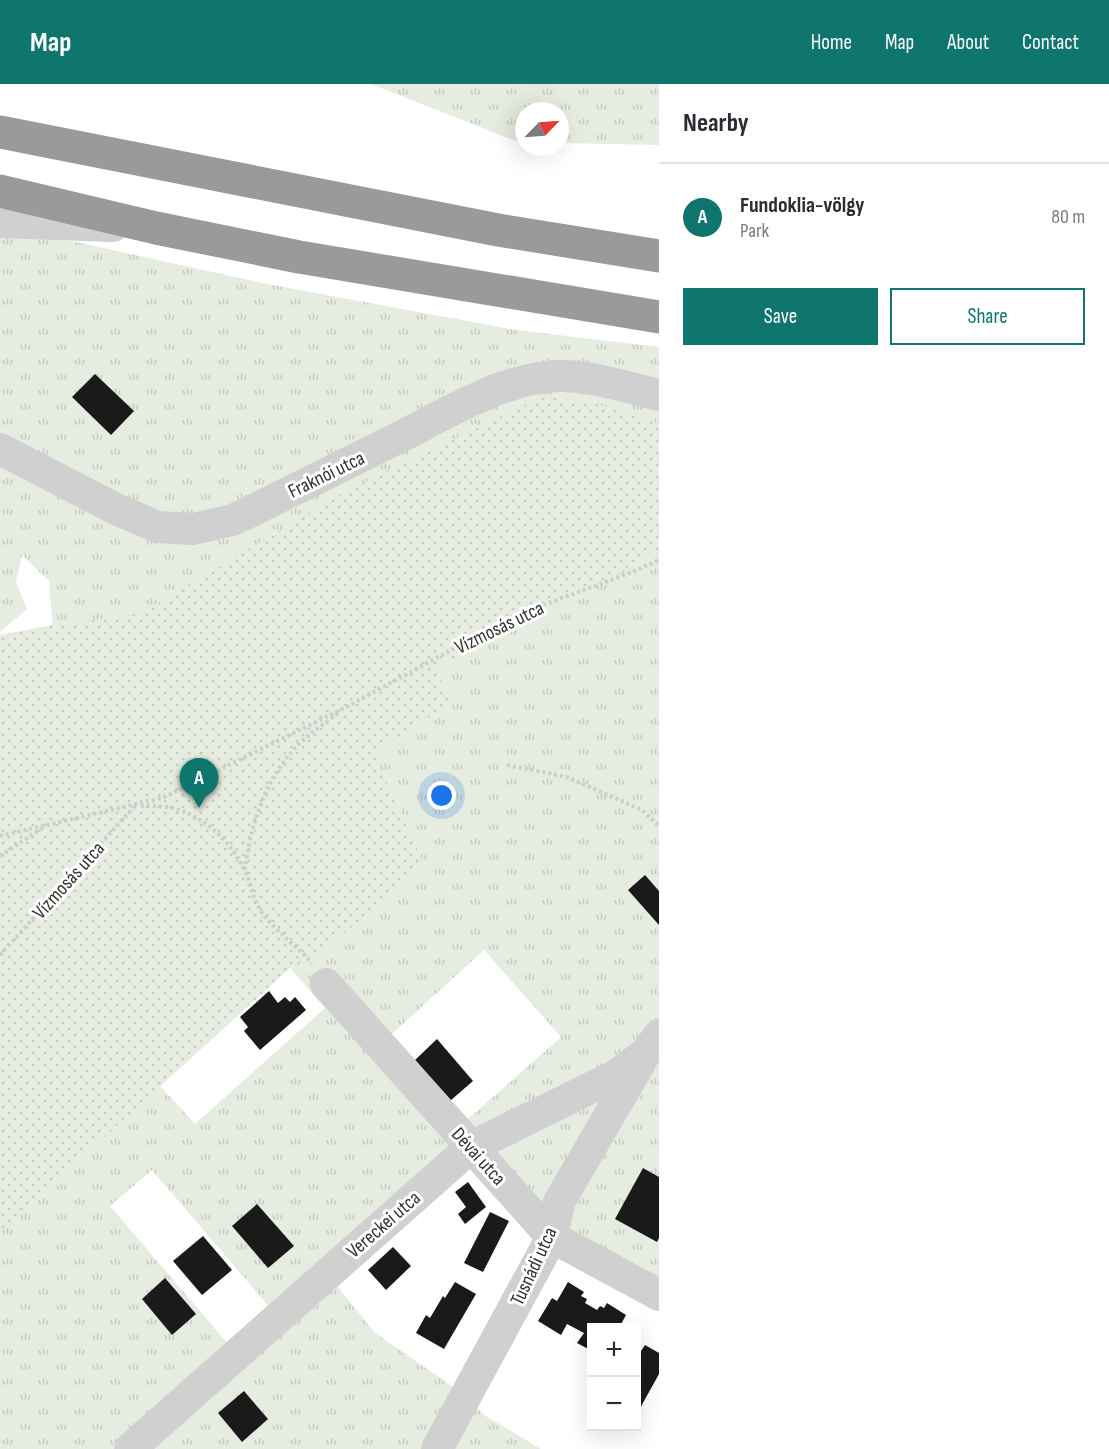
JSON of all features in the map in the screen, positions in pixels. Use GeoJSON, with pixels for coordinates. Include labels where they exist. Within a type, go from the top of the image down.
{"type":"FeatureCollection","features":[{"type":"Feature","properties":{"kind":"highway"},"geometry":{"type":"LineString","coordinates":[[0,132],[498,230],[659,256]]}},
{"type":"Feature","properties":{"kind":"highway"},"geometry":{"type":"LineString","coordinates":[[0,191],[156,228],[299,257],[659,317]]}},
{"type":"Feature","properties":{"kind":"street"},"geometry":{"type":"LineString","coordinates":[[0,222],[156,228]]}},
{"type":"Feature","properties":{"kind":"street","name":"Fraknói utca"},"geometry":{"type":"LineString","coordinates":[[0,449],[117,509],[158,527],[193,529],[233,520],[459,408],[531,379],[566,376],[607,382],[659,395]]}},
{"type":"Feature","properties":{"kind":"street","name":"Dévai utca"},"geometry":{"type":"LineString","coordinates":[[326,984],[552,1237],[659,1295]]}},
{"type":"Feature","properties":{"kind":"street","name":"Vereckei utca"},"geometry":{"type":"LineString","coordinates":[[130,1449],[471,1147],[617,1075],[653,1044]]}},
{"type":"Feature","properties":{"kind":"street","name":"Tusnádi utca"},"geometry":{"type":"LineString","coordinates":[[437,1449],[552,1237],[559,1202],[653,1044]]}},
{"type":"Feature","properties":{"kind":"path","name":"Vízmosás utca"},"geometry":{"type":"LineString","coordinates":[[346,707],[516,615],[659,560]]}},
{"type":"Feature","properties":{"kind":"path"},"geometry":{"type":"LineString","coordinates":[[0,836],[162,798],[346,707]]}},
{"type":"Feature","properties":{"kind":"path"},"geometry":{"type":"LineString","coordinates":[[245,870],[248,840],[265,794],[297,746],[346,707]]}},
{"type":"Feature","properties":{"kind":"path"},"geometry":{"type":"LineString","coordinates":[[507,765],[567,777],[642,810],[659,826]]}},
{"type":"Feature","properties":{"kind":"path","name":"Vízmosás utca"},"geometry":{"type":"LineString","coordinates":[[0,955],[135,805]]}},
{"type":"Feature","properties":{"kind":"path"},"geometry":{"type":"LineString","coordinates":[[135,805],[170,807],[194,815],[214,831],[233,850],[245,870],[260,910],[308,959]]}},
{"type":"Feature","properties":{"kind":"path"},"geometry":{"type":"LineString","coordinates":[[0,856],[47,825]]}},
{"type":"Feature","properties":{"kind":"green space"},"geometry":{"type":"Polygon","coordinates":[[[371,84],[659,84],[659,145],[569,143],[569,102],[515,102],[515,141],[371,84]]]}},
{"type":"Feature","properties":{"kind":"green space"},"geometry":{"type":"Polygon","coordinates":[[[0,233],[76,242],[267,284],[516,330],[659,347],[659,424],[596,404],[535,438],[55,656],[49,581],[22,555],[16,582],[27,609],[0,632],[0,233]]]}},
{"type":"Feature","properties":{"kind":"green space"},"geometry":{"type":"Polygon","coordinates":[[[544,396],[596,404],[659,424],[659,550],[616,574],[540,610],[436,668],[450,704],[373,753],[424,863],[321,954],[306,957],[290,968],[0,1232],[0,635],[53,625],[138,615],[348,490],[544,396]]]}},
{"type":"Feature","properties":{"kind":"green space"},"geometry":{"type":"Polygon","coordinates":[[[659,550],[659,1283],[566,1232],[486,1146],[334,1282],[375,1333],[465,1395],[484,1415],[541,1449],[0,1449],[0,771],[616,574],[659,550]],[[484,950],[392,1034],[467,1120],[561,1037],[484,950]],[[290,968],[160,1086],[195,1124],[325,1008],[290,968]],[[152,1170],[110,1206],[229,1345],[271,1309],[152,1170]]]}},
{"type":"Feature","properties":{"kind":"building"},"geometry":{"type":"Polygon","coordinates":[[[95,374],[134,411],[111,435],[72,397],[95,374]]]}},
{"type":"Feature","properties":{"kind":"building"},"geometry":{"type":"Polygon","coordinates":[[[645,875],[659,891],[659,925],[628,890],[645,875]]]}},
{"type":"Feature","properties":{"kind":"building"},"geometry":{"type":"Polygon","coordinates":[[[269,991],[278,1003],[285,997],[290,1002],[295,997],[306,1010],[260,1050],[244,1031],[248,1027],[240,1017],[269,991]]]}},
{"type":"Feature","properties":{"kind":"building"},"geometry":{"type":"Polygon","coordinates":[[[437,1039],[473,1081],[450,1101],[415,1060],[437,1039]]]}},
{"type":"Feature","properties":{"kind":"building"},"geometry":{"type":"Polygon","coordinates":[[[643,1168],[659,1177],[659,1238],[657,1242],[615,1219],[643,1168]]]}},
{"type":"Feature","properties":{"kind":"building"},"geometry":{"type":"Polygon","coordinates":[[[468,1182],[486,1207],[465,1224],[458,1214],[466,1207],[455,1192],[468,1182]]]}},
{"type":"Feature","properties":{"kind":"building"},"geometry":{"type":"Polygon","coordinates":[[[257,1204],[294,1246],[268,1268],[232,1226],[257,1204]]]}},
{"type":"Feature","properties":{"kind":"building"},"geometry":{"type":"Polygon","coordinates":[[[490,1212],[509,1221],[483,1272],[464,1263],[490,1212]]]}},
{"type":"Feature","properties":{"kind":"building"},"geometry":{"type":"Polygon","coordinates":[[[203,1236],[232,1270],[202,1295],[173,1261],[203,1236]]]}},
{"type":"Feature","properties":{"kind":"building"},"geometry":{"type":"Polygon","coordinates":[[[393,1247],[411,1266],[386,1290],[368,1270],[393,1247]]]}},
{"type":"Feature","properties":{"kind":"building"},"geometry":{"type":"Polygon","coordinates":[[[165,1278],[196,1314],[172,1335],[142,1299],[165,1278]]]}},
{"type":"Feature","properties":{"kind":"building"},"geometry":{"type":"Polygon","coordinates":[[[455,1282],[476,1294],[444,1349],[416,1333],[426,1315],[430,1318],[443,1296],[445,1298],[455,1282]]]}},
{"type":"Feature","properties":{"kind":"building"},"geometry":{"type":"Polygon","coordinates":[[[568,1282],[584,1292],[581,1296],[587,1299],[585,1303],[597,1310],[600,1306],[604,1308],[607,1303],[626,1315],[622,1323],[587,1323],[587,1348],[577,1343],[584,1333],[567,1324],[561,1335],[538,1321],[552,1298],[557,1301],[568,1282]]]}},
{"type":"Feature","properties":{"kind":"building"},"geometry":{"type":"Polygon","coordinates":[[[645,1345],[659,1353],[659,1374],[641,1406],[641,1377],[641,1351],[645,1345]]]}},
{"type":"Feature","properties":{"kind":"building"},"geometry":{"type":"Polygon","coordinates":[[[244,1391],[268,1419],[242,1442],[218,1413],[244,1391]]]}},
{"type":"Feature","properties":{"kind":"place","name":"Fundoklia-völgy"},"geometry":{"type":"Point","coordinates":[199,808]}}]}
